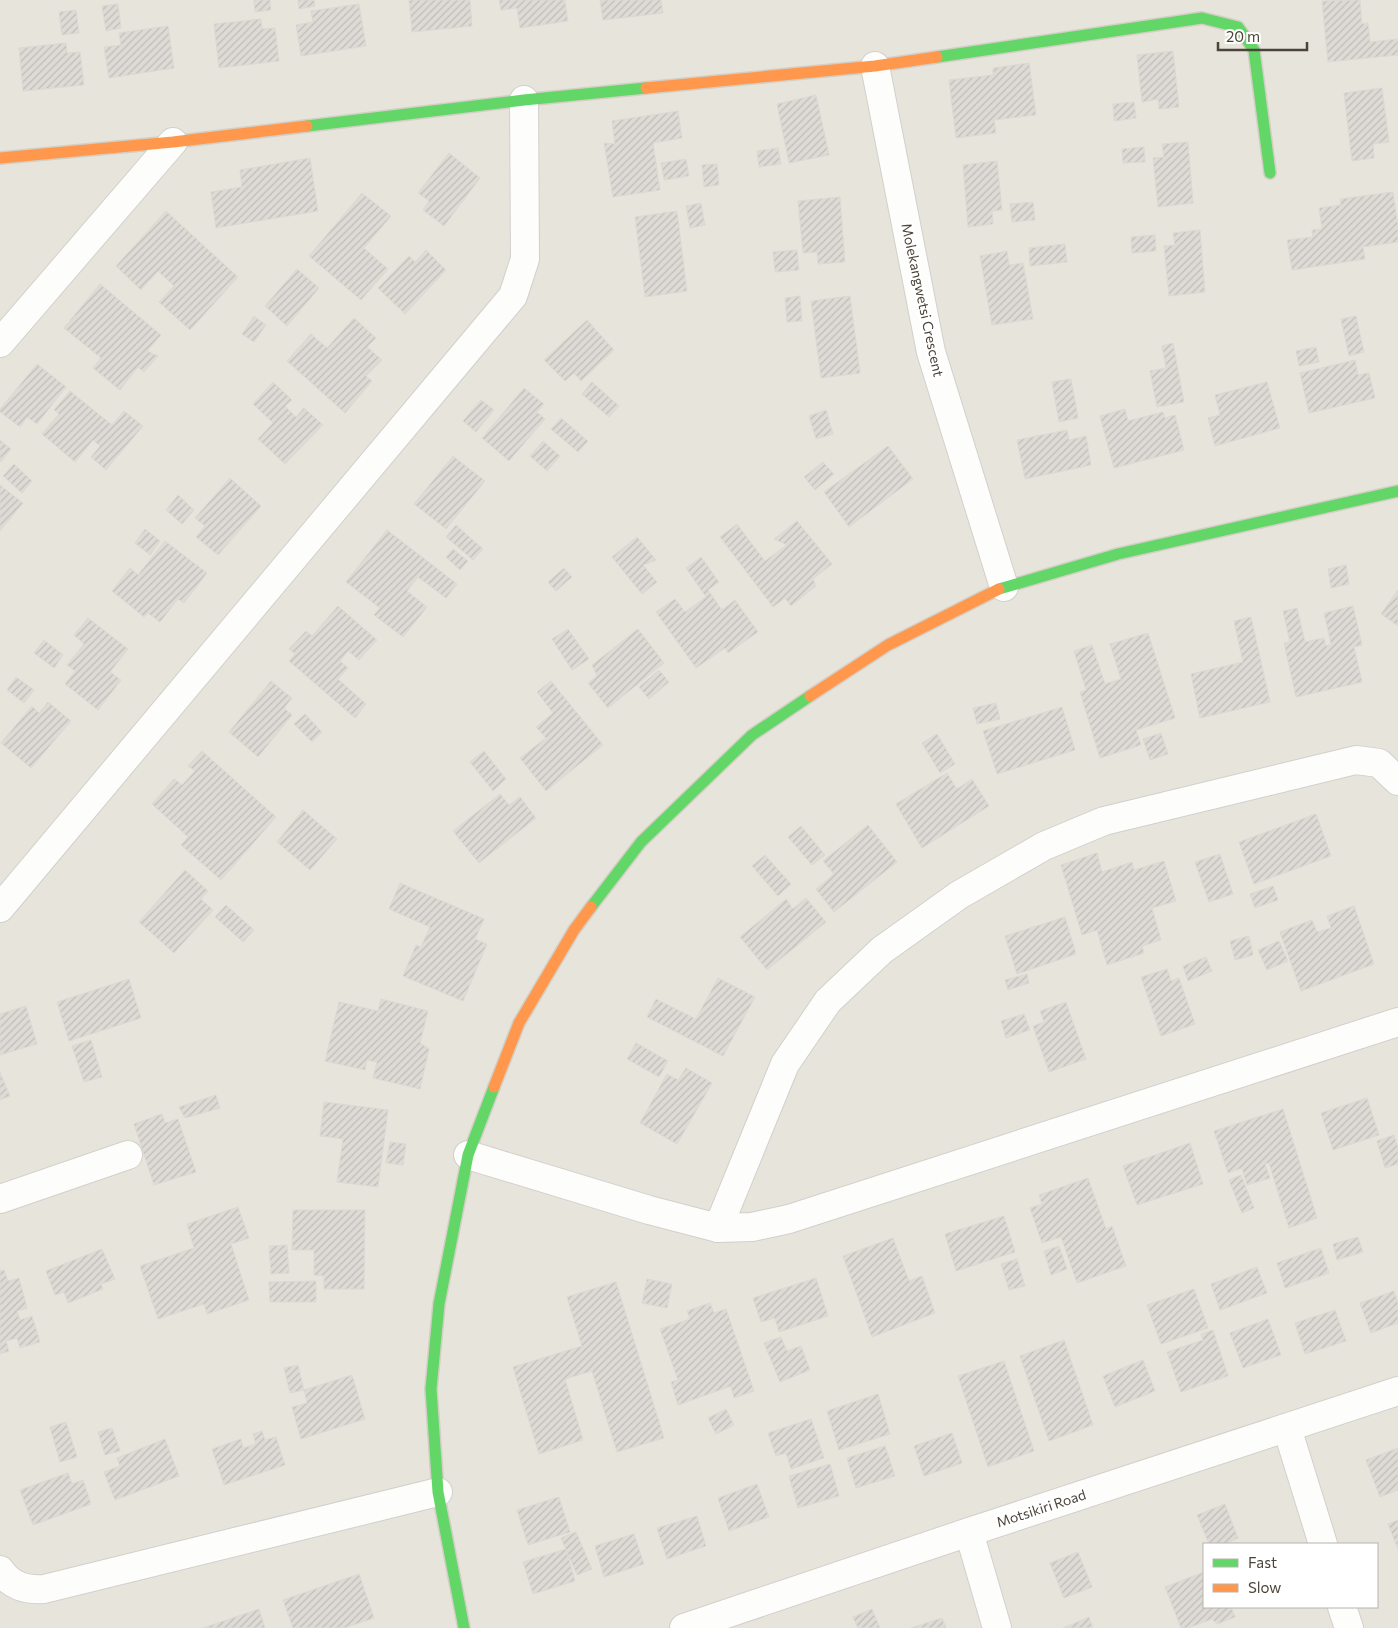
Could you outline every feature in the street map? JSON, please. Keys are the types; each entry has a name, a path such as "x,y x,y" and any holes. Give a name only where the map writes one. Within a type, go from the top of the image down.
{"street":[{"path":"0,158 173,142 524,100 874,66 1202,18 1238,27 1254,50 1270,173"},
{"name":"Molekangwetsi Crescent","path":"874,66 931,352 1004,586"},
{"path":"0,908 513,296 525,259 524,100"},
{"path":"0,343 173,142"},
{"path":"464,1628 438,1492 431,1389 440,1304 468,1155 520,1023 574,930 641,842 752,735 888,645 1004,586 1118,554 1398,491"},
{"path":"718,1228 785,1064 828,1001 882,950 959,895 1044,846 1104,821 1356,760 1379,763 1398,781"},
{"path":"468,1155 649,1210 718,1228 752,1227 789,1219 1398,1022"},
{"path":"0,1199 128,1155"},
{"name":"Motsikiri Road","path":"684,1628 968,1532 1398,1391"},
{"path":"1287,1428 1323,1543"},
{"path":"0,1570 14,1584 28,1590 44,1589 438,1492"},
{"path":"968,1532 996,1628"},
{"path":"1342,1608 1349,1628"}],"shaded area":[{"path":"0,0 1398,0 1398,1628 0,1628"}],"building":[{"path":"254,0 270,0 271,10 255,12"},
{"path":"298,0 314,0 315,6 299,9"},
{"path":"409,0 470,0 472,26 412,32"},
{"path":"499,0 565,0 568,21 520,28 517,8 501,10"},
{"path":"600,0 661,0 663,13 603,20"},
{"path":"1360,0 1362,24 1368,23 1370,42 1398,39 1398,55 1328,62 1322,1"},
{"path":"118,4 121,28 106,31 102,6"},
{"path":"359,4 366,46 301,56 296,25 313,22 311,11"},
{"path":"76,10 79,33 62,35 59,12"},
{"path":"261,19 262,29 275,28 279,61 219,68 214,24"},
{"path":"168,26 174,68 109,78 104,47 121,45 119,33"},
{"path":"66,43 67,53 80,52 84,85 23,91 19,48"},
{"path":"1173,51 1179,107 1159,109 1158,99 1142,102 1137,55"},
{"path":"1029,63 1036,115 994,120 996,133 956,138 949,80 993,75 993,68"},
{"path":"1382,88 1389,142 1373,144 1374,158 1352,161 1344,93"},
{"path":"816,95 829,155 789,163 777,104"},
{"path":"1134,102 1136,118 1114,121 1113,104"},
{"path":"678,111 682,138 653,143 660,190 613,197 604,143 615,144 612,121"},
{"path":"1188,142 1193,203 1158,207 1153,158 1164,157 1162,144"},
{"path":"1144,147 1145,162 1123,163 1122,149"},
{"path":"778,148 781,164 759,167 757,151"},
{"path":"449,153 480,178 444,226 423,210 429,201 418,193"},
{"path":"310,158 318,211 216,228 211,192 242,187 240,170"},
{"path":"686,159 689,176 664,180 661,163"},
{"path":"997,161 1002,210 992,211 993,224 968,227 963,165"},
{"path":"717,164 719,185 704,187 702,165"},
{"path":"1393,192 1398,242 1363,247 1365,259 1292,270 1287,240 1313,237 1312,230 1322,229 1319,208 1341,205 1340,199"},
{"path":"362,193 391,216 364,248 388,269 361,300 309,256"},
{"path":"840,197 845,262 818,264 817,252 803,253 798,201"},
{"path":"1033,202 1035,220 1012,222 1010,204"},
{"path":"701,203 705,225 690,228 686,206"},
{"path":"166,211 238,277 190,330 159,302 174,286 158,271 141,290 116,266"},
{"path":"677,211 687,291 645,297 635,217"},
{"path":"1200,230 1205,292 1169,296 1164,246 1175,245 1173,233"},
{"path":"1155,235 1156,251 1132,253 1131,237"},
{"path":"1065,244 1067,262 1030,266 1029,248"},
{"path":"426,250 446,270 405,314 378,288 409,256 415,262"},
{"path":"797,250 799,270 775,272 773,252"},
{"path":"1007,251 1009,265 1023,263 1033,319 992,325 980,256"},
{"path":"297,269 319,288 287,326 265,306"},
{"path":"100,284 161,335 147,351 158,356 144,372 138,367 120,390 93,368 101,358 64,328"},
{"path":"800,296 802,321 787,322 785,298"},
{"path":"850,296 860,373 821,378 811,301"},
{"path":"254,316 266,325 254,342 242,334"},
{"path":"1356,316 1364,352 1349,356 1341,319"},
{"path":"354,318 376,338 367,347 382,360 366,376 372,381 345,413 287,361 311,334 327,348"},
{"path":"587,320 614,350 581,381 574,373 565,381 544,360"},
{"path":"1173,343 1184,402 1157,407 1150,371 1166,368 1162,346"},
{"path":"1316,347 1319,362 1299,366 1296,351"},
{"path":"1355,360 1358,375 1369,373 1375,398 1309,413 1300,373"},
{"path":"37,364 66,387 37,424 27,417 20,427 0,412 0,409"},
{"path":"1071,379 1078,418 1059,422 1052,382"},
{"path":"273,382 292,400 285,406 296,417 304,408 323,425 285,464 258,439 273,423 253,404"},
{"path":"592,382 619,406 609,417 582,394"},
{"path":"1267,382 1280,428 1215,446 1208,418 1220,415 1215,395"},
{"path":"524,388 544,404 537,412 545,419 509,461 482,438"},
{"path":"70,391 112,425 124,411 143,426 106,470 91,457 100,446 93,440 75,462 42,434 59,414 54,410"},
{"path":"481,400 494,410 476,432 463,421"},
{"path":"1125,409 1128,421 1163,412 1165,418 1175,415 1184,450 1114,468 1100,416"},
{"path":"826,410 833,434 816,439 809,416"},
{"path":"561,418 588,441 578,452 551,429"},
{"path":"1067,430 1069,440 1086,436 1091,465 1025,479 1017,440"},
{"path":"0,440 11,449 1,462 0,461"},
{"path":"543,441 560,456 547,471 530,456"},
{"path":"888,446 913,479 849,527 824,492"},
{"path":"453,456 485,481 446,529 414,504"},
{"path":"823,462 834,474 815,490 804,477"},
{"path":"14,464 32,481 22,493 3,476"},
{"path":"230,478 261,506 218,555 196,537 205,526 195,518"},
{"path":"0,485 23,503 0,531"},
{"path":"178,495 194,510 182,524 166,510"},
{"path":"797,521 832,564 813,579 816,586 791,606 785,598 773,607 720,537 737,524 765,561 787,545 774,539"},
{"path":"456,525 483,549 473,560 446,537"},
{"path":"145,529 160,541 150,555 135,543"},
{"path":"387,530 457,584 446,598 418,577 407,591 427,607 403,637 374,615 380,608 346,582"},
{"path":"637,537 656,560 643,565 657,582 642,594 612,557"},
{"path":"165,541 207,573 184,603 178,599 160,622 148,613 144,617 112,591 130,568 138,575"},
{"path":"453,549 468,561 460,570 446,557"},
{"path":"701,557 719,582 708,590 722,610 735,600 758,632 728,653 725,648 696,668 656,612 675,599 685,612 706,597 686,568"},
{"path":"1346,565 1349,584 1331,588 1328,569"},
{"path":"564,568 572,577 556,591 548,582"},
{"path":"1398,590 1398,626 1381,614"},
{"path":"338,606 377,640 359,660 348,651 340,661 348,668 338,679 366,704 355,718 289,661 295,654 289,649 306,631 312,636"},
{"path":"1353,606 1362,645 1354,647 1362,682 1296,697 1284,643 1290,642 1283,611 1297,608 1305,642 1324,638 1326,646 1331,644 1324,613"},
{"path":"1251,617 1270,702 1200,718 1191,674 1243,662 1234,621"},
{"path":"88,618 128,649 110,672 121,680 98,710 65,684 75,671 67,665 84,644 74,635"},
{"path":"568,629 589,659 572,670 552,639"},
{"path":"638,629 664,663 608,708 588,683 597,676 592,665"},
{"path":"1148,633 1175,718 1136,730 1141,745 1100,758 1080,692 1086,690 1074,651 1092,645 1105,684 1121,679 1110,644"},
{"path":"44,640 63,655 54,668 34,653"},
{"path":"659,670 669,682 649,699 639,687"},
{"path":"16,677 34,690 24,703 7,690"},
{"path":"271,681 292,698 284,708 292,715 258,757 229,732"},
{"path":"551,681 603,745 546,791 520,758 546,738 536,727 553,713 537,692"},
{"path":"48,702 71,721 31,768 1,743 32,706 39,713"},
{"path":"996,703 1000,719 977,724 973,708"},
{"path":"1062,707 1075,750 997,774 983,731"},
{"path":"305,714 322,732 312,742 294,724"},
{"path":"1161,733 1168,754 1150,760 1143,739"},
{"path":"937,734 955,764 940,773 922,743"},
{"path":"202,751 276,817 221,880 181,845 188,837 152,804 174,779 182,785 195,771 188,766"},
{"path":"484,751 506,779 493,791 470,762"},
{"path":"947,773 957,789 972,779 989,806 922,848 896,804"},
{"path":"500,794 509,805 520,797 536,818 479,863 453,831"},
{"path":"303,810 337,839 310,870 277,842"},
{"path":"1316,814 1331,856 1254,884 1239,842"},
{"path":"868,825 897,862 834,912 816,889 834,874 823,861"},
{"path":"801,826 825,855 812,865 788,837"},
{"path":"1097,853 1102,872 1132,862 1134,870 1164,861 1176,901 1152,908 1161,940 1142,946 1144,953 1107,965 1097,930 1082,935 1061,865"},
{"path":"1220,854 1233,894 1209,902 1195,862"},
{"path":"765,855 791,884 778,896 752,866"},
{"path":"185,870 208,891 201,899 213,910 174,953 139,922"},
{"path":"400,883 484,919 475,939 487,944 463,1001 403,976 416,945 421,947 430,927 389,909"},
{"path":"1273,886 1278,900 1255,908 1250,894"},
{"path":"806,898 826,922 767,970 740,937 786,899 793,909"},
{"path":"226,905 254,930 243,942 215,917"},
{"path":"1354,906 1374,964 1301,991 1280,932 1312,920 1317,932 1331,928 1327,916"},
{"path":"1065,917 1076,954 1017,974 1005,936"},
{"path":"1249,936 1253,955 1235,960 1230,941"},
{"path":"1279,941 1288,961 1267,970 1258,950"},
{"path":"1206,957 1212,971 1188,981 1183,966"},
{"path":"1167,969 1171,981 1179,978 1195,1024 1161,1036 1141,977"},
{"path":"1027,974 1029,983 1008,990 1005,980"},
{"path":"718,978 755,997 723,1056 647,1017 656,999 696,1019"},
{"path":"129,979 141,1018 69,1041 57,1002"},
{"path":"381,999 428,1011 420,1043 429,1049 420,1089 373,1078 377,1062 367,1060 365,1070 325,1061 339,1002 378,1011"},
{"path":"1066,1002 1086,1059 1049,1072 1033,1026 1044,1022 1040,1011"},
{"path":"26,1006 37,1044 0,1055 0,1014"},
{"path":"1024,1014 1030,1030 1006,1038 1001,1021"},
{"path":"91,1040 102,1077 84,1082 72,1046"},
{"path":"636,1043 668,1061 659,1077 627,1059"},
{"path":"686,1068 712,1083 677,1144 640,1123 667,1074 678,1080"},
{"path":"0,1072 10,1096 0,1100"},
{"path":"216,1095 220,1108 185,1118 179,1107"},
{"path":"1367,1098 1379,1135 1333,1150 1321,1113"},
{"path":"324,1102 388,1110 378,1187 337,1182 343,1139 320,1136"},
{"path":"1283,1109 1317,1218 1289,1228 1269,1163 1265,1164 1270,1178 1247,1185 1242,1168 1228,1173 1214,1131"},
{"path":"162,1114 165,1123 178,1119 196,1172 154,1185 134,1124"},
{"path":"1394,1135 1398,1148 1398,1164 1385,1168 1377,1141"},
{"path":"390,1142 406,1144 403,1165 386,1163"},
{"path":"1190,1143 1203,1184 1137,1205 1123,1166"},
{"path":"1241,1175 1254,1208 1242,1213 1229,1180"},
{"path":"1088,1178 1106,1229 1112,1226 1126,1266 1077,1283 1061,1237 1042,1243 1030,1208 1042,1204 1039,1195"},
{"path":"238,1207 249,1238 231,1244 249,1300 207,1314 204,1304 158,1319 140,1266 194,1248 187,1224"},
{"path":"293,1210 365,1210 364,1289 324,1289 324,1276 314,1275 314,1250 292,1250"},
{"path":"1004,1216 1015,1252 956,1271 945,1234"},
{"path":"1358,1237 1363,1252 1337,1260 1333,1244"},
{"path":"893,1238 909,1281 922,1276 935,1313 872,1337 843,1256"},
{"path":"287,1245 289,1273 271,1274 269,1246"},
{"path":"1059,1246 1067,1269 1051,1275 1044,1251"},
{"path":"1321,1248 1329,1273 1285,1288 1277,1263"},
{"path":"102,1249 115,1279 101,1284 103,1289 68,1303 64,1292 55,1295 46,1271"},
{"path":"1017,1259 1025,1286 1009,1290 1001,1264"},
{"path":"1257,1267 1267,1293 1220,1310 1211,1284"},
{"path":"4,1270 8,1281 19,1278 27,1308 17,1311 20,1320 32,1316 40,1342 20,1348 17,1338 6,1341 9,1351 0,1354 0,1271"},
{"path":"816,1278 828,1316 779,1332 775,1318 761,1322 753,1298"},
{"path":"647,1279 672,1284 667,1308 642,1303"},
{"path":"316,1281 316,1302 270,1302 269,1282"},
{"path":"616,1282 664,1438 617,1452 592,1371 565,1379 583,1440 539,1454 513,1367 582,1346 567,1297"},
{"path":"1194,1289 1208,1328 1161,1344 1147,1305"},
{"path":"1394,1291 1398,1303 1398,1323 1371,1333 1360,1303"},
{"path":"710,1303 714,1313 726,1309 754,1391 734,1398 731,1386 678,1405 671,1382 678,1380 660,1329 690,1319 687,1311"},
{"path":"1335,1310 1346,1341 1305,1354 1295,1323"},
{"path":"1268,1319 1281,1355 1243,1368 1230,1333"},
{"path":"1213,1330 1228,1376 1181,1392 1167,1352 1203,1340 1201,1334"},
{"path":"781,1337 787,1351 801,1346 810,1370 780,1382 764,1343"},
{"path":"1064,1340 1093,1425 1049,1441 1020,1356"},
{"path":"1143,1360 1155,1391 1115,1407 1103,1376"},
{"path":"1004,1361 1034,1451 988,1467 958,1376"},
{"path":"298,1365 304,1390 290,1393 284,1368"},
{"path":"352,1375 365,1419 301,1439 292,1407 307,1403 304,1390"},
{"path":"878,1394 890,1434 839,1450 827,1411"},
{"path":"726,1409 734,1425 716,1434 708,1418"},
{"path":"811,1419 824,1458 791,1469 786,1453 776,1456 768,1433"},
{"path":"66,1422 77,1457 60,1462 50,1427"},
{"path":"112,1428 120,1451 105,1455 98,1432"},
{"path":"262,1431 265,1440 276,1437 285,1465 224,1485 212,1449 241,1439 243,1448 256,1444 253,1434"},
{"path":"952,1433 962,1463 924,1476 914,1446"},
{"path":"165,1439 179,1476 115,1500 104,1472 120,1466 117,1458"},
{"path":"885,1446 895,1476 856,1488 847,1458"},
{"path":"1398,1448 1398,1490 1380,1497 1366,1460"},
{"path":"830,1464 839,1496 798,1508 789,1476"},
{"path":"68,1473 72,1484 83,1480 91,1504 33,1525 20,1490"},
{"path":"757,1484 769,1517 729,1531 718,1498"},
{"path":"559,1497 570,1532 528,1545 517,1510"},
{"path":"1225,1504 1238,1538 1227,1543 1209,1543 1197,1515"},
{"path":"697,1516 706,1546 667,1559 657,1528"},
{"path":"1398,1520 1398,1549 1388,1524"},
{"path":"576,1532 592,1569 577,1575 561,1538"},
{"path":"634,1534 644,1564 604,1577 595,1546"},
{"path":"566,1549 575,1581 533,1594 523,1562"},
{"path":"1078,1552 1092,1587 1064,1598 1050,1563"},
{"path":"1203,1572 1203,1608 1231,1608 1235,1617 1217,1624 1212,1619 1188,1628 1181,1628 1165,1587"},
{"path":"359,1574 374,1618 344,1628 293,1628 283,1600"},
{"path":"259,1609 265,1628 203,1628"},
{"path":"872,1609 880,1628 858,1628 853,1617"},
{"path":"1089,1617 1093,1628 1063,1628"},
{"path":"942,1618 946,1628 911,1628"}],"traffic: fast":[{"path":"937,57 1202,18 1238,27 1254,50 1270,173"},
{"path":"307,126 524,100 646,88"},
{"path":"999,589 1118,554 1398,491"},
{"path":"591,907 641,842 752,735 810,696"},
{"path":"464,1628 438,1492 431,1389 439,1304 468,1155 494,1087"}],"traffic: slow":[{"path":"646,88 875,66 937,57"},
{"path":"0,158 173,142 307,126"},
{"path":"810,696 888,645 999,589"},
{"path":"494,1087 519,1023 574,930 591,907"}]}
